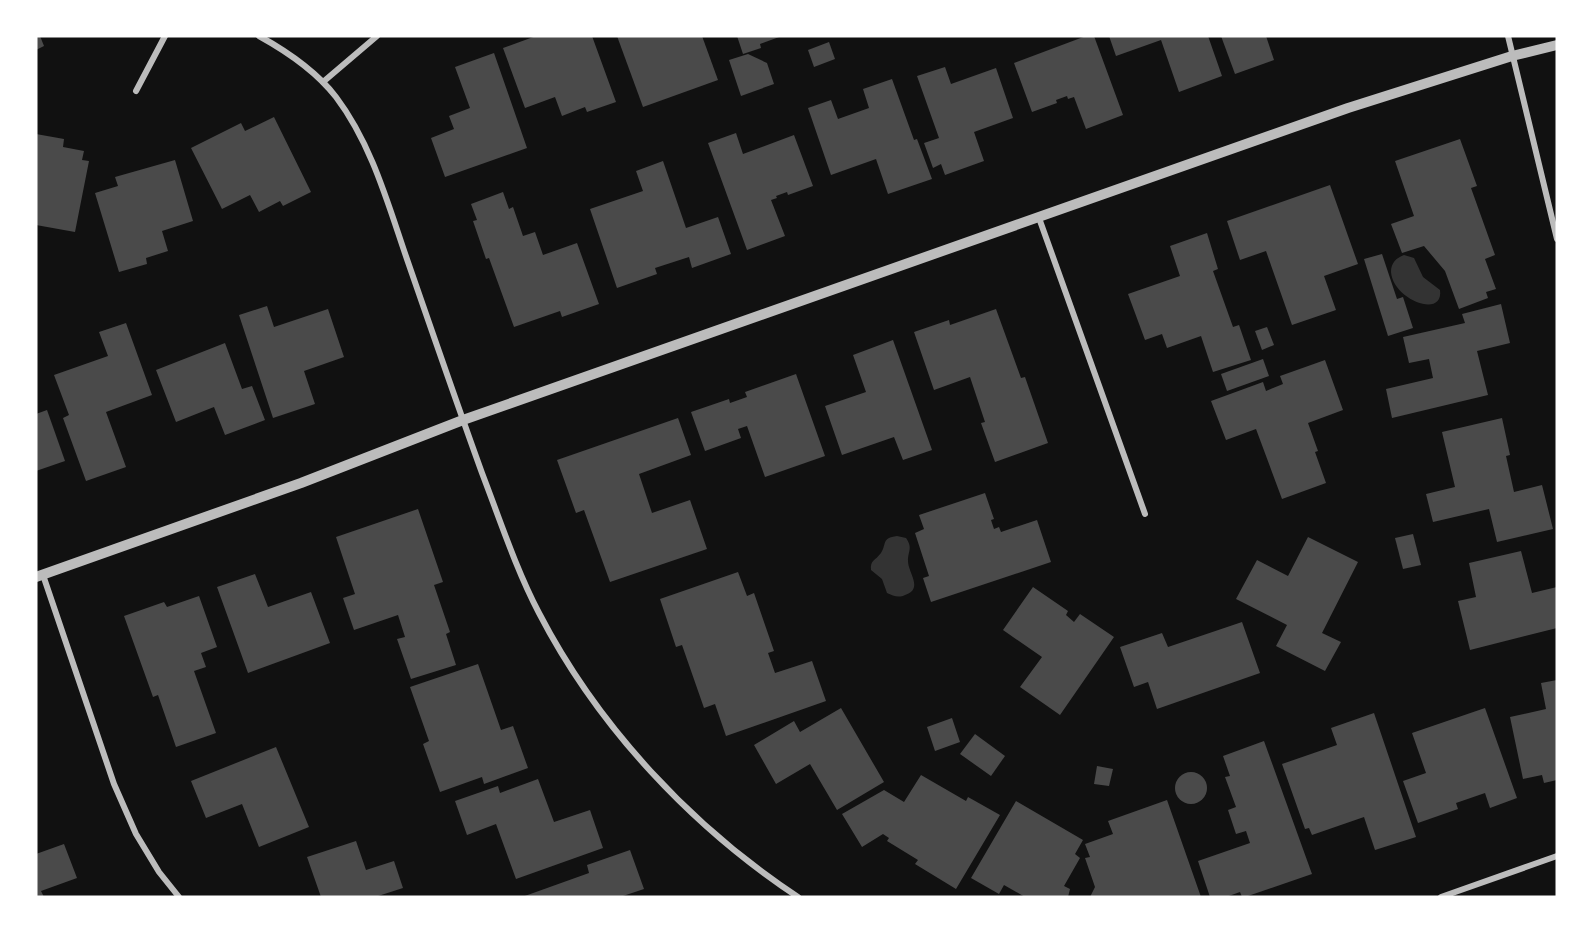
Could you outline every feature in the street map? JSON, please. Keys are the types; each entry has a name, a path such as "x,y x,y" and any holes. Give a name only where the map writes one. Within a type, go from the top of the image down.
{"street":[{"path":"136,91 165,36"},
{"path":"259,36 301,63 323,82 346,111 361,138 375,169 463,420 514,557 540,614 565,658 626,743 698,819 763,873 798,897"},
{"path":"323,82 377,36"},
{"path":"1508,36 1557,239"},
{"path":"179,897 159,872 136,834 114,784 40,576 301,483 463,420 1348,108 1512,56 1557,45"},
{"path":"1039,218 1144,514"},
{"path":"1441,897 1557,856"}],"shaded area":[{"path":"1404,255 1414,258 1423,277 1440,290 1439,299 1434,303 1427,304 1408,298 1394,282 1391,272 1393,263"},
{"path":"897,536 906,538 909,544 908,561 914,580 911,592 903,596 887,593 882,579 871,570 872,562 881,553 886,540"}],"building":[{"path":"36,36 40,36 44,46 36,50"},
{"path":"536,36 592,36 616,102 587,112 585,107 562,116 555,97 525,108 503,48"},
{"path":"617,36 702,36 718,80 643,107"},
{"path":"737,36 782,36 760,44 761,48 743,54"},
{"path":"1086,36 1094,36 1123,115 1086,129 1074,97 1068,99 1067,96 1056,100 1057,103 1032,112 1014,63"},
{"path":"1109,36 1208,36 1222,76 1179,92 1161,40 1116,56"},
{"path":"1221,36 1266,36 1274,60 1235,74"},
{"path":"829,42 835,59 814,67 808,50"},
{"path":"494,53 527,148 445,177 431,138 454,129 449,116 470,108 455,67"},
{"path":"748,54 767,63 774,84 741,96 729,60"},
{"path":"945,67 951,84 996,68 1013,118 974,132 984,161 945,175 941,164 933,168 924,143 939,138 917,76"},
{"path":"892,79 914,140 917,139 932,179 888,194 876,159 831,175 808,108 831,100 838,119 869,108 863,89"},
{"path":"274,117 311,192 283,206 280,201 259,212 250,195 222,209 191,148 241,123 245,131"},
{"path":"736,133 743,154 794,135 813,186 788,195 787,192 771,200 785,236 747,250 708,143"},
{"path":"36,134 64,139 63,147 84,151 82,160 89,161 75,232 36,225"},
{"path":"1460,139 1477,186 1471,188 1495,255 1485,259 1496,289 1486,292 1488,298 1459,309 1445,271 1424,246 1402,253 1391,224 1414,216 1395,161"},
{"path":"175,160 193,221 162,231 168,251 146,258 147,264 119,272 95,193 118,186 115,177"},
{"path":"663,161 686,228 718,217 731,254 692,268 689,257 655,268 657,274 617,288 590,209 643,191 636,171"},
{"path":"1330,185 1358,264 1324,276 1336,310 1292,325 1266,251 1240,260 1227,221"},
{"path":"503,192 509,209 513,207 523,236 535,232 543,255 577,243 599,304 562,317 560,311 514,327 489,258 486,259 473,221 477,220 471,204"},
{"path":"1207,233 1218,269 1213,271 1233,327 1239,325 1251,360 1213,372 1201,336 1167,348 1162,334 1145,340 1128,294 1180,276 1170,246"},
{"path":"1382,254 1397,299 1403,297 1413,328 1388,336 1364,259"},
{"path":"1501,304 1510,343 1477,351 1488,395 1392,418 1386,389 1433,378 1429,359 1409,363 1403,337 1465,323 1462,314"},
{"path":"267,306 274,327 328,309 344,357 304,371 315,404 273,418 239,315"},
{"path":"996,309 1021,378 1025,377 1048,443 995,462 981,423 985,422 970,377 934,390 914,332 949,320 950,325"},
{"path":"126,323 152,395 106,412 126,467 86,481 63,418 69,415 54,375 108,356 99,332"},
{"path":"1267,327 1274,345 1262,350 1255,331"},
{"path":"893,340 932,450 903,460 894,437 842,455 825,406 866,392 853,355"},
{"path":"225,343 242,389 252,386 265,420 225,435 214,407 176,422 156,370"},
{"path":"1263,359 1269,376 1227,391 1221,374"},
{"path":"1325,360 1343,410 1308,423 1326,483 1282,499 1256,429 1226,440 1211,401 1263,382 1266,391 1283,384 1280,376"},
{"path":"796,374 825,456 765,477 747,426 738,429 741,438 705,451 691,412 729,399 730,403 747,397 745,392"},
{"path":"47,410 65,461 36,471 36,414"},
{"path":"678,418 691,455 639,474 652,513 690,500 707,549 610,582 584,510 576,513 557,460"},
{"path":"1502,418 1510,455 1506,456 1514,492 1542,485 1553,529 1497,542 1489,509 1433,522 1426,494 1455,487 1442,432"},
{"path":"985,493 994,519 991,520 994,529 999,527 1001,532 1037,520 1051,562 931,602 923,578 929,576 915,533 924,529 919,515"},
{"path":"418,509 443,582 434,585 450,632 446,634 456,665 411,679 397,639 405,637 398,615 354,630 343,598 355,594 336,537"},
{"path":"1413,534 1421,565 1403,569 1395,538"},
{"path":"1308,537 1358,562 1322,633 1341,642 1325,671 1276,646 1287,625 1236,599 1257,560 1288,576"},
{"path":"1521,551 1532,593 1557,587 1557,628 1470,650 1458,601 1476,597 1469,563"},
{"path":"738,572 747,596 754,593 774,651 768,653 775,673 812,661 826,701 726,736 715,704 704,708 682,645 676,647 660,599"},
{"path":"255,574 268,607 311,592 330,643 248,673 217,587"},
{"path":"1033,587 1068,611 1066,615 1074,622 1080,614 1114,637 1060,715 1020,687 1042,657 1003,630"},
{"path":"199,596 217,647 201,653 206,667 194,671 216,733 176,747 158,695 153,697 124,616 164,602 167,607"},
{"path":"1242,622 1260,673 1157,709 1148,682 1134,687 1120,647 1162,633 1168,647"},
{"path":"478,664 501,730 513,726 528,768 484,784 482,777 440,792 423,744 429,741 410,687"},
{"path":"1557,680 1557,780 1544,783 1542,775 1523,779 1510,717 1546,709 1541,683"},
{"path":"841,708 884,782 837,810 810,764 776,784 754,745 794,721 800,732"},
{"path":"1485,708 1517,798 1490,808 1485,793 1456,803 1458,809 1418,823 1403,781 1426,773 1412,733"},
{"path":"1374,713 1416,837 1375,850 1364,817 1312,835 1309,828 1305,829 1282,764 1337,745 1331,728"},
{"path":"952,718 960,742 935,751 927,727"},
{"path":"975,734 1005,756 991,776 960,754"},
{"path":"1264,741 1312,874 1245,897 1242,897 1240,892 1226,897 1210,897 1198,861 1250,843 1246,831 1236,834 1228,810 1236,807 1225,777 1230,776 1223,756"},
{"path":"276,747 309,827 259,847 242,804 206,818 191,781"},
{"path":"1097,766 1113,769 1109,786 1094,784"},
{"path":"1191,772 1203,776 1207,788 1203,800 1191,804 1179,800 1175,788 1179,776"},
{"path":"921,775 966,801 968,797 1000,815 956,889 915,864 918,860 887,841 889,838 883,834 862,847 842,814 884,790 904,802"},
{"path":"538,779 554,822 590,810 603,848 516,879 496,824 467,835 455,801 498,786 500,793"},
{"path":"1167,800 1201,897 1090,897 1095,887 1085,858 1090,857 1085,844 1113,834 1108,821"},
{"path":"1016,801 1083,840 1075,854 1080,858 1064,886 1070,889 1068,897 1025,897 1004,885 999,894 971,878"},
{"path":"356,841 366,870 394,861 403,888 375,897 321,897 307,857"},
{"path":"64,844 77,878 41,891 44,897 36,897 36,854"},
{"path":"630,850 644,889 620,897 522,897 589,873 587,865"}]}
